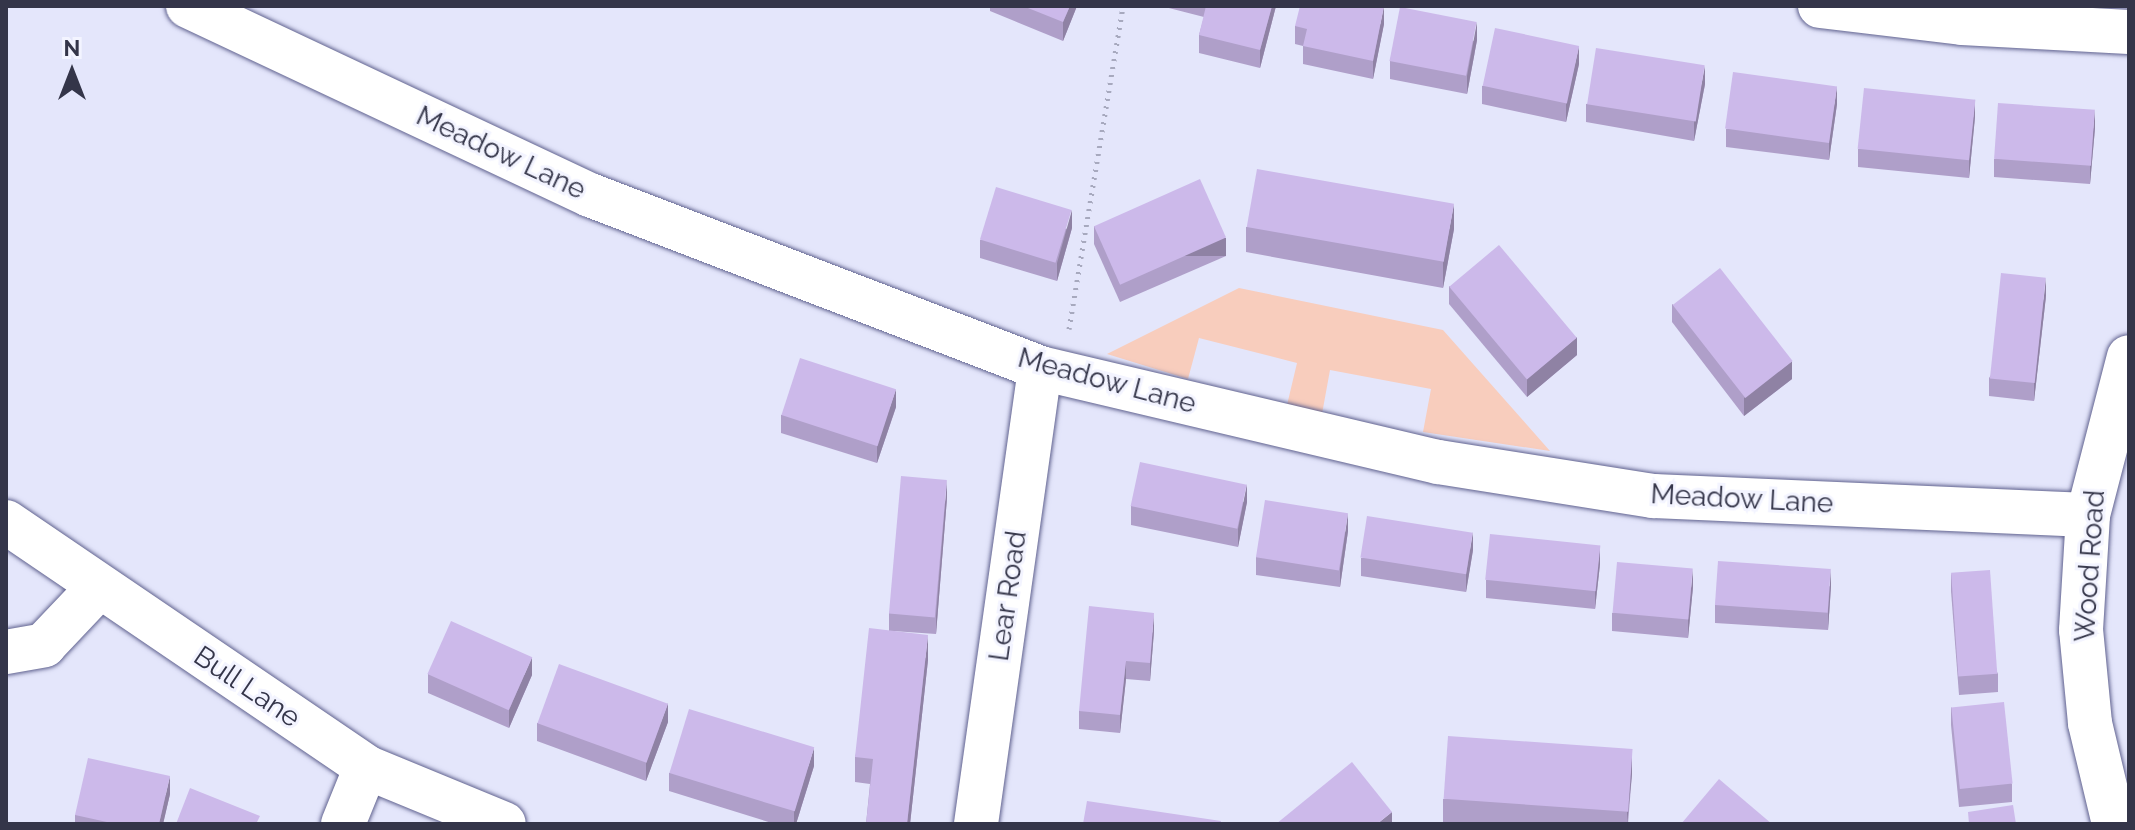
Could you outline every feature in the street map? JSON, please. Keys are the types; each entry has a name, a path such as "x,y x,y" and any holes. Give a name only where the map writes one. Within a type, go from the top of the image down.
{"street":[{"name":"Meadow Lane","path":"188,6 590,195 1051,371 1438,462 1653,496 2088,515"},
{"path":"1820,6 1962,23 2129,32"},
{"name":"Wood Road","path":"2114,824 2090,723 2081,630 2088,515 2129,357"},
{"name":"Lear Road","path":"976,824 1051,371"},
{"name":"Bull Lane","path":"6,522 98,588 366,767 504,824"},
{"path":"6,652 44,645 98,588"},
{"path":"343,824 366,767"}],"path":[{"path":"1051,371 1123,6"}],"shaded area":[{"path":"1239,288 1443,330 1550,451 1423,432 1431,389 1330,370 1322,414 1287,405 1297,363 1199,338 1188,379 1107,354"}],"building":[{"path":"1023,6 1070,6 1063,22"},
{"path":"1206,6 1272,6 1260,50 1199,35"},
{"path":"1300,6 1384,6 1373,61 1303,46 1307,29 1295,26"},
{"path":"1400,7 1477,22 1466,76 1390,61"},
{"path":"1495,28 1579,46 1567,104 1483,86"},
{"path":"1596,48 1705,65 1696,122 1587,104"},
{"path":"1733,72 1837,87 1829,143 1725,128"},
{"path":"1864,88 1975,100 1969,160 1858,149"},
{"path":"1998,103 2095,110 2091,166 1994,159"},
{"path":"1257,169 1454,204 1444,262 1247,227"},
{"path":"1200,179 1226,237 1120,285 1094,226"},
{"path":"996,187 1072,210 1055,263 980,240"},
{"path":"1499,245 1577,338 1527,379 1449,287"},
{"path":"1720,268 1793,361 1745,398 1673,305"},
{"path":"2001,273 2046,278 2035,383 1990,378"},
{"path":"800,358 896,389 878,446 781,415"},
{"path":"1140,462 1247,485 1237,529 1131,506"},
{"path":"901,476 947,480 935,617 889,613"},
{"path":"1265,500 1348,513 1339,570 1256,557"},
{"path":"1367,516 1473,533 1466,574 1360,557"},
{"path":"1490,534 1600,546 1596,591 1485,580"},
{"path":"1718,561 1831,569 1828,613 1715,605"},
{"path":"1617,562 1693,569 1688,619 1613,613"},
{"path":"1990,570 1997,674 1958,676 1951,573"},
{"path":"1089,606 1154,613 1150,663 1126,661 1120,715 1079,711"},
{"path":"451,621 532,657 509,710 427,674"},
{"path":"869,628 928,635 907,824 866,824 873,759 855,757"},
{"path":"559,664 668,704 646,763 537,723"},
{"path":"2004,702 2013,784 1960,789 1951,708"},
{"path":"689,709 814,747 795,811 669,773"},
{"path":"1448,736 1633,749 1628,812 1444,799"},
{"path":"88,758 170,776 159,824 116,824 75,815"},
{"path":"1352,762 1392,812 1377,824 1276,824"},
{"path":"1719,779 1772,824 1681,824"},
{"path":"190,788 260,816 256,824 176,824"},
{"path":"1087,801 1221,821 1220,824 1083,824"},
{"path":"2013,805 2016,824 1969,824 1968,812"}]}
